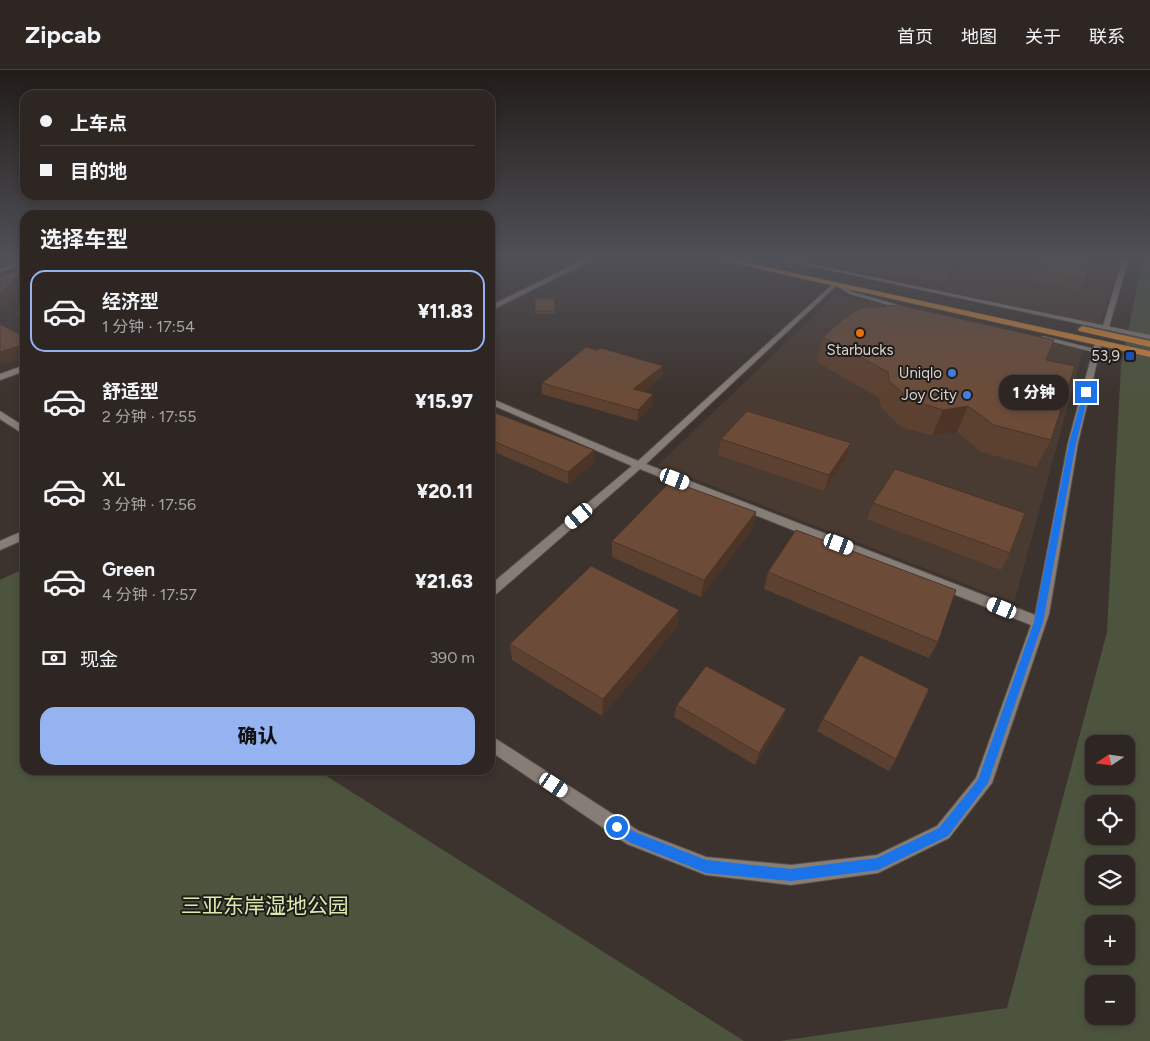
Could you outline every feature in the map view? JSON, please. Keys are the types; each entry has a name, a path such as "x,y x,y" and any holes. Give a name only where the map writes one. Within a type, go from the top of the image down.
{"highway":[{"path":"914,303 1098,347 1150,354"},
{"path":"961,303 1150,344"}],"street":[{"path":"495,588 639,465 817,303"},
{"path":"1105,328 1112,303"},
{"path":"495,745 633,838 706,866 791,875 878,864 943,832 983,783 1039,622 1073,443 1098,347"},
{"path":"0,377 20,370"},
{"path":"495,403 639,465 1039,622"},
{"path":"0,414 20,428"},
{"path":"0,546 20,536"}],"lane":[{"path":"889,303 914,310"},
{"path":"988,303 1150,337"},
{"path":"1035,337 1098,347"}],"shaded area":[{"path":"827,303 878,303 1083,350 1014,603 658,465"},
{"path":"1001,303 1107,303 1100,325"}],"green space":[{"path":"1134,303 1150,303 1150,1041 780,1041 1007,1008 1107,632 1121,365"},
{"name":"三亚东岸湿地公园","path":"20,570 20,775 325,775 744,1041 0,1041 0,580"}],"building":[{"path":"535,303 554,303 555,311 535,311"},
{"name":"Joy City","path":"899,305 1054,340 1046,360 1075,366 1051,440 994,425 968,406 943,410 911,400 889,381 888,372 823,337 843,319 860,308"},
{"path":"0,324 20,334 20,346 0,352"},
{"path":"586,347 597,350 601,348 663,366 633,389 653,394 638,410 542,383"},
{"path":"747,411 851,443 829,475 721,439"},
{"path":"495,413 594,450 568,472 495,442"},
{"path":"895,469 1025,513 1010,553 873,503"},
{"path":"671,481 756,512 704,580 612,541"},
{"path":"796,530 956,590 938,642 768,572"},
{"path":"591,566 679,610 603,699 510,644"},
{"path":"860,655 929,689 896,759 823,719"},
{"path":"706,666 786,709 759,753 677,705"}],"place":[{"name":"Starbucks","path":"860,333"},
{"name":"53,9","path":"1130,356"},
{"name":"Uniqlo","path":"952,373"},
{"name":"Joy City","path":"967,395"}],"route":[{"path":"617,827 633,838 706,866 791,875 878,864 943,832 983,783 1042,614 1073,443 1086,392"}]}
